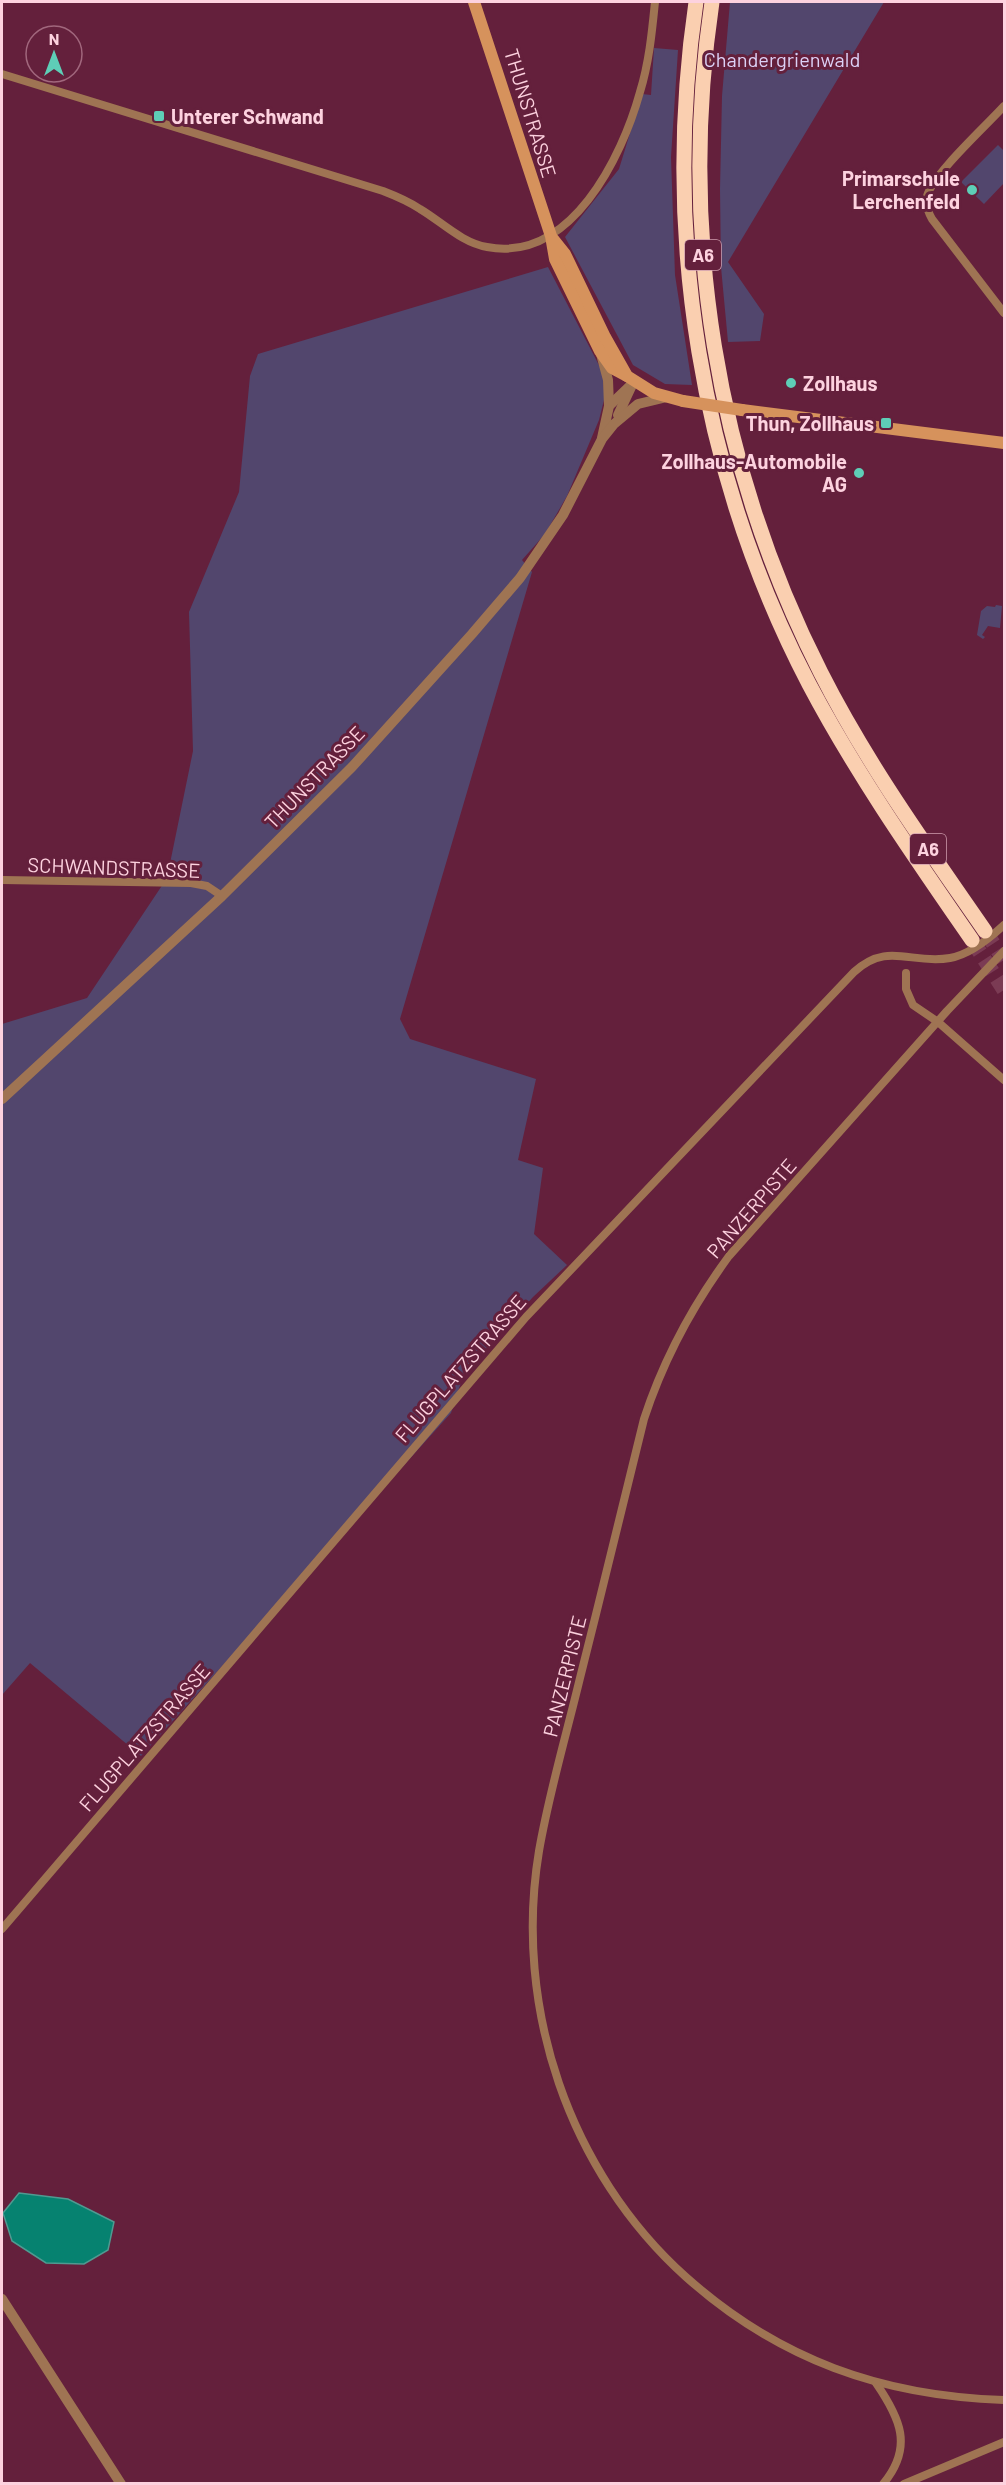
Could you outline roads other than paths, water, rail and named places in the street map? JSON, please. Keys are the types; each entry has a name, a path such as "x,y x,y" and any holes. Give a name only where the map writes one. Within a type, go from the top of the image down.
{"highway":[{"name":"A6","path":"696,2 685,118 686,248 702,371 726,475 763,582 812,690 874,795 972,940"},
{"name":"A6","path":"712,2 701,110 701,229 712,340 722,394 743,479 777,577 822,675 878,772 985,931"}],"main road":[{"name":"THUNSTRASSE","path":"474,2 551,236"},
{"path":"551,236 555,259 600,351 612,368 667,398 742,410 1005,442"},
{"path":"551,236 565,254 605,337 630,379"}],"street":[{"path":"2,74 383,191 411,203 459,236 486,247 514,248 551,236 569,222 587,201 621,146 633,117 644,79 655,2"},
{"path":"1005,106 946,168 932,187 926,204 932,219 1005,313"},
{"name":"THUNSTRASSE","path":"600,351 608,380 609,406 602,439"},
{"path":"609,406 630,379"},
{"name":"THUNSTRASSE","path":"614,424 630,379"},
{"name":"THUNSTRASSE","path":"2,1099 222,896 352,767 497,606 563,515 602,439 614,424 638,404 667,398"},
{"name":"SCHWANDSTRASSE","path":"2,880 191,883 207,886 222,896"},
{"name":"FLUGPLATZSTRASSE","path":"2,1929 526,1317 854,972 869,960 885,955 932,959 957,957 1005,925"},
{"name":"PANZERPISTE","path":"1005,951 938,1022 729,1256 702,1296 656,1384 635,1455 553,1789 539,1852 534,1904 535,1975 539,2011 551,2061 573,2121 590,2156 617,2201 673,2265 710,2299 755,2330 789,2349 839,2371 876,2383 928,2394 1005,2400"},
{"path":"906,973 909,998 913,1005 938,1022 1005,1080"},
{"path":"2,2300 121,2484"},
{"path":"876,2383 897,2417 901,2434 900,2451 895,2468 883,2484"},
{"path":"904,2484 1005,2442"}],"tunnel":[{"path":"985,931 1004,960"},
{"path":"972,940 1004,990"}],"place":[{"name":"Unterer Schwand","path":"159,116"},
{"name":"Primarschule Lerchenfeld","path":"972,190"},
{"name":"Zollhaus","path":"791,383"},
{"name":"Thun, Zollhaus","path":"886,423"},
{"name":"Zollhaus-Automobile AG","path":"859,473"}],"park label":[{"name":"Chandergrienwald","path":"782,59"}]}
